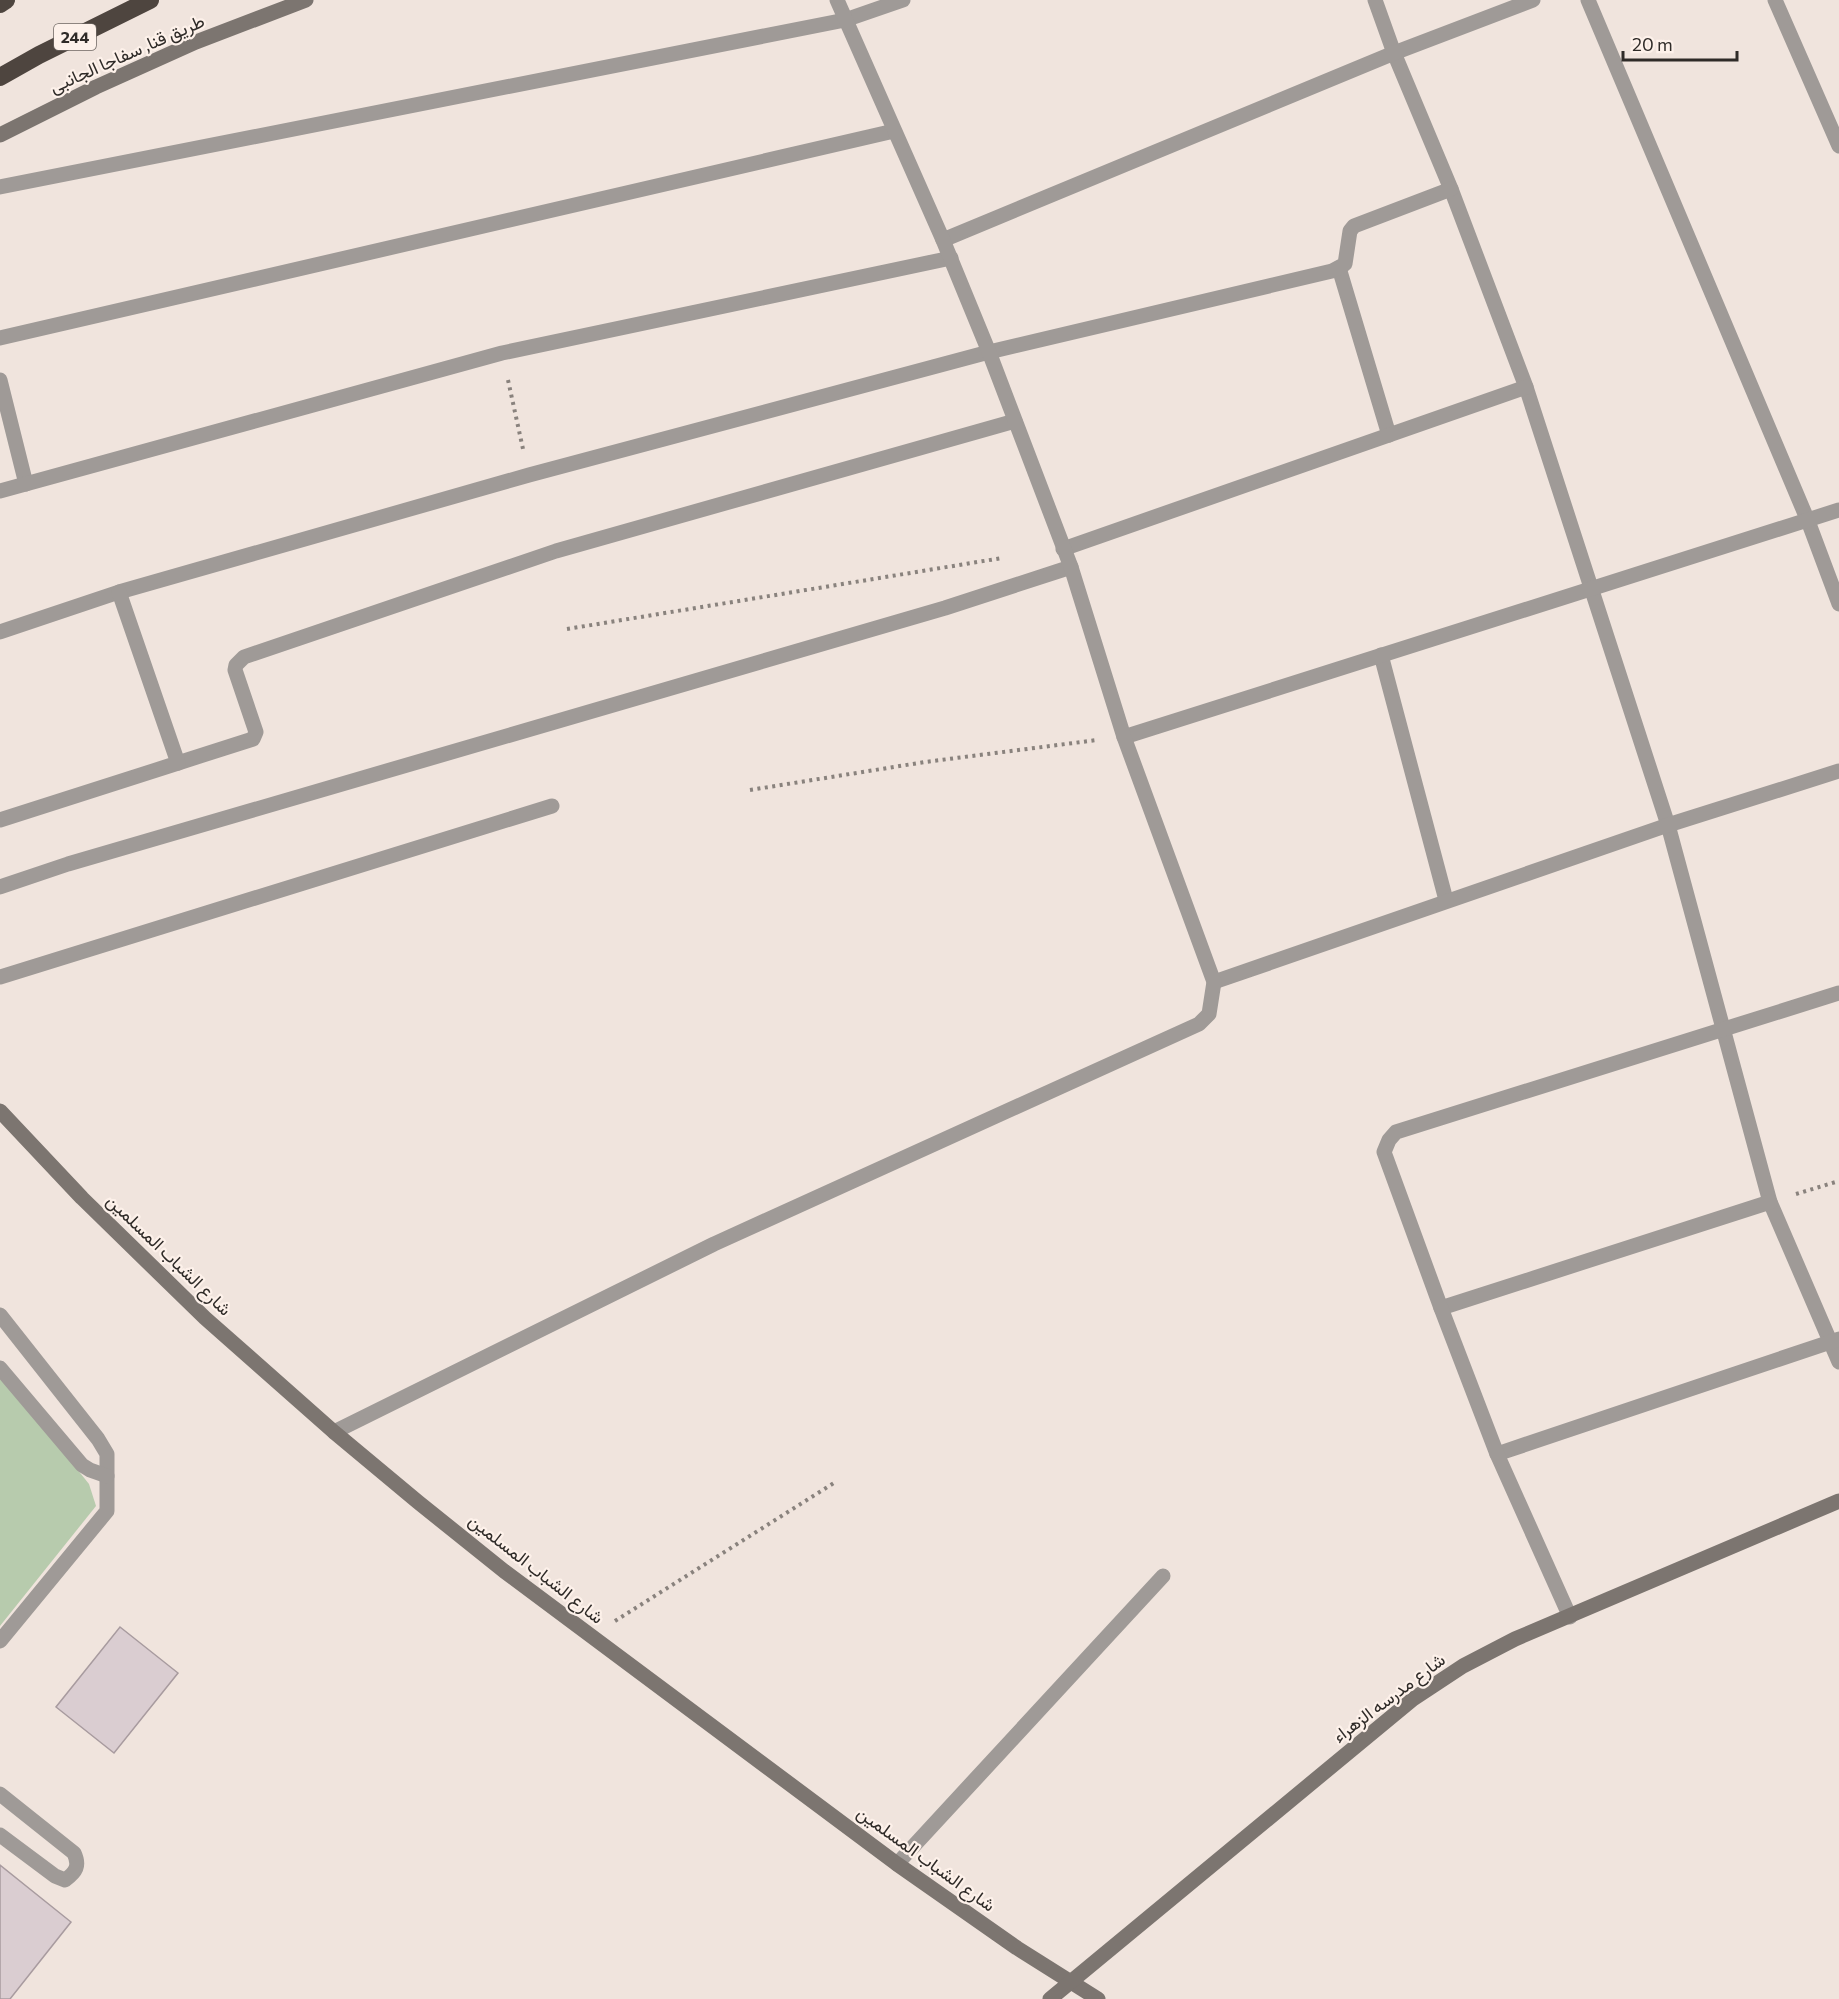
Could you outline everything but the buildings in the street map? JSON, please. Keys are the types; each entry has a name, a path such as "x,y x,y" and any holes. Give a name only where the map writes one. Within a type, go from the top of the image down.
{"highway":[{"path":"0,4 6,0"},
{"name":"244","path":"0,77 150,0"}],"street":[{"name":"طريق قنا, سفاجا الجانبى","path":"0,135 96,87 176,51 306,0"},
{"path":"334,1432 714,1244 1199,1024 1209,1014 1214,982 1124,736 1071,567 951,258 837,0"},
{"path":"0,187 845,20 903,0"},
{"path":"1375,0 1451,189 1526,387 1668,825 1770,1202 1835,1340 1839,1362"},
{"path":"943,240 1395,53 1533,0"},
{"path":"1588,0 1808,521 1839,604"},
{"path":"1775,0 1839,146"},
{"path":"0,338 894,131"},
{"path":"0,632 119,592 529,475 988,352 1332,272 1345,264 1350,231 1354,226 1451,189"},
{"path":"0,491 502,353 951,258"},
{"path":"1339,268 1389,435"},
{"path":"0,380 26,484"},
{"path":"1063,549 1526,387"},
{"path":"0,820 254,739 256,732 236,670 236,665 244,657 556,551 1015,421"},
{"path":"1124,736 1592,590 1839,510"},
{"path":"0,887 79,861 945,608 1071,567"},
{"path":"119,592 178,763"},
{"path":"1381,655 1446,900"},
{"path":"1214,982 1668,825 1839,771"},
{"path":"0,977 552,806"},
{"path":"1570,1617 1497,1454 1441,1308 1384,1152 1389,1140 1396,1132 1839,993"},
{"name":"شارع الشباب المسلمين","path":"0,1111 82,1198 205,1318 334,1432 486,1557 897,1864 1017,1948 1098,1999"},
{"path":"1441,1308 1770,1202"},
{"path":"0,1315 98,1439 107,1454 107,1511 0,1641"},
{"path":"1497,1454 1835,1340"},
{"path":"0,1368 82,1465 107,1476"},
{"name":"شارع مدرسه الزهراء","path":"1050,1999 1413,1699 1463,1666 1515,1639 1839,1501"},
{"path":"897,1864 1163,1576"},
{"path":"0,1794 74,1853 78,1862 75,1873 65,1880 55,1876 0,1835"}],"path":[{"path":"502,353 529,475"},
{"path":"567,629 1004,558"},
{"path":"750,790 925,762 1124,736"},
{"path":"1770,1202 1839,1181"},
{"path":"591,1636 837,1481"}],"green space":[{"path":"0,1373 89,1484 96,1506 0,1626"}]}
